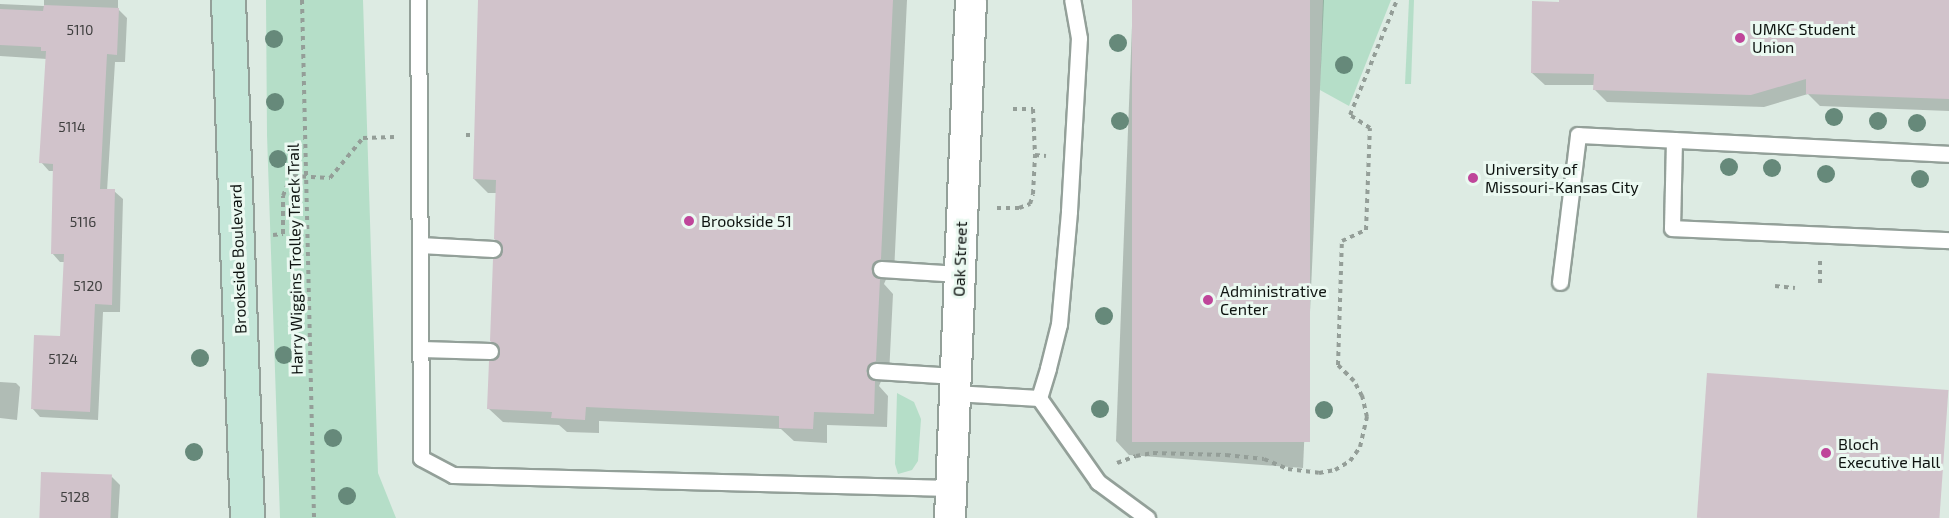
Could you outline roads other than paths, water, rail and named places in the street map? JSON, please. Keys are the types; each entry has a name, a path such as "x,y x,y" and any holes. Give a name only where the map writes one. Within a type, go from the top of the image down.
{"main road":[{"name":"Brookside Boulevard","path":"228,0 247,518"}],"street":[{"name":"Oak Street","path":"950,518 971,0"}],"lane":[{"path":"418,0 421,458 453,475 951,488"},
{"path":"1039,398 1059,324 1069,211 1079,38 1072,0"},
{"path":"1560,282 1578,135 1949,154"},
{"path":"1674,140 1672,228 1949,240"},
{"path":"420,246 494,249"},
{"path":"880,269 959,274"},
{"path":"421,349 490,351"},
{"path":"876,371 1039,398 1098,482 1147,518"}],"place":[{"name":"UMKC Student Union","path":"1740,38"},
{"name":"University of Missouri-Kansas City","path":"1473,178"},
{"name":"Brookside 51","path":"689,221"},
{"name":"Administrative Center","path":"1208,300"},
{"name":"Bloch Executive Hall","path":"1826,453"}]}
